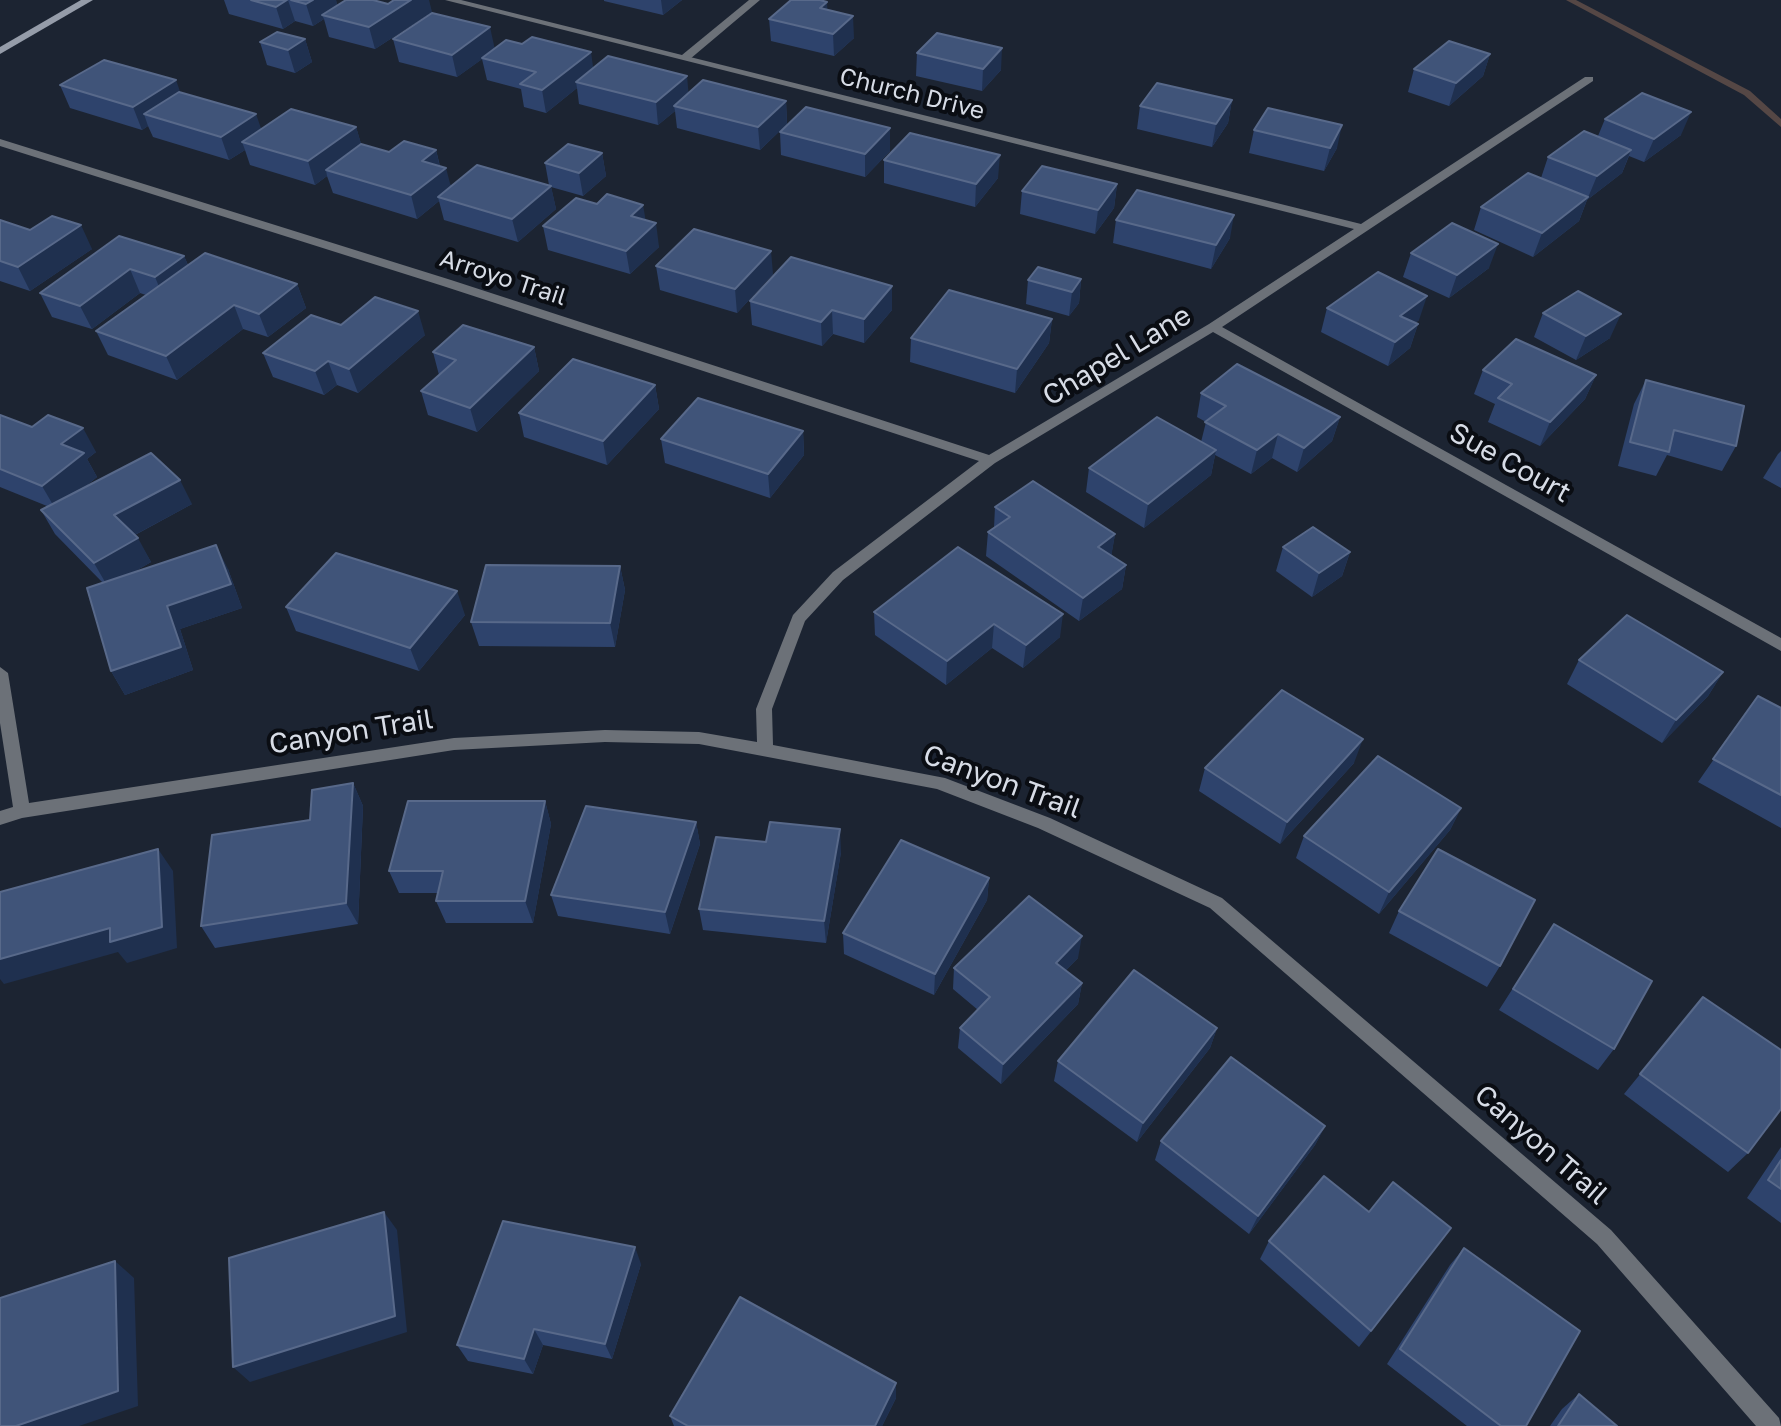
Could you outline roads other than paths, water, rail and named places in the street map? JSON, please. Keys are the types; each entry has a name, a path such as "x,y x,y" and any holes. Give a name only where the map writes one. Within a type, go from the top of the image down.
{"main road":[{"path":"0,51 88,0"}],"street":[{"name":"Church Drive","path":"450,0 1364,228"},
{"path":"686,57 755,0"},
{"name":"Chapel Lane","path":"765,748 764,709 798,619 838,576 990,460 1213,327 1589,79"},
{"name":"Arroyo Trail","path":"0,142 447,283 990,460"},
{"name":"Sue Court","path":"1213,327 1781,645"},
{"path":"0,673 22,811"},
{"name":"Canyon Trail","path":"0,818 22,811 454,744 605,736 699,738 939,783 1044,823 1216,903 1604,1237 1771,1426"}],"waterway":[{"path":"1570,0 1747,93 1781,124"}]}
